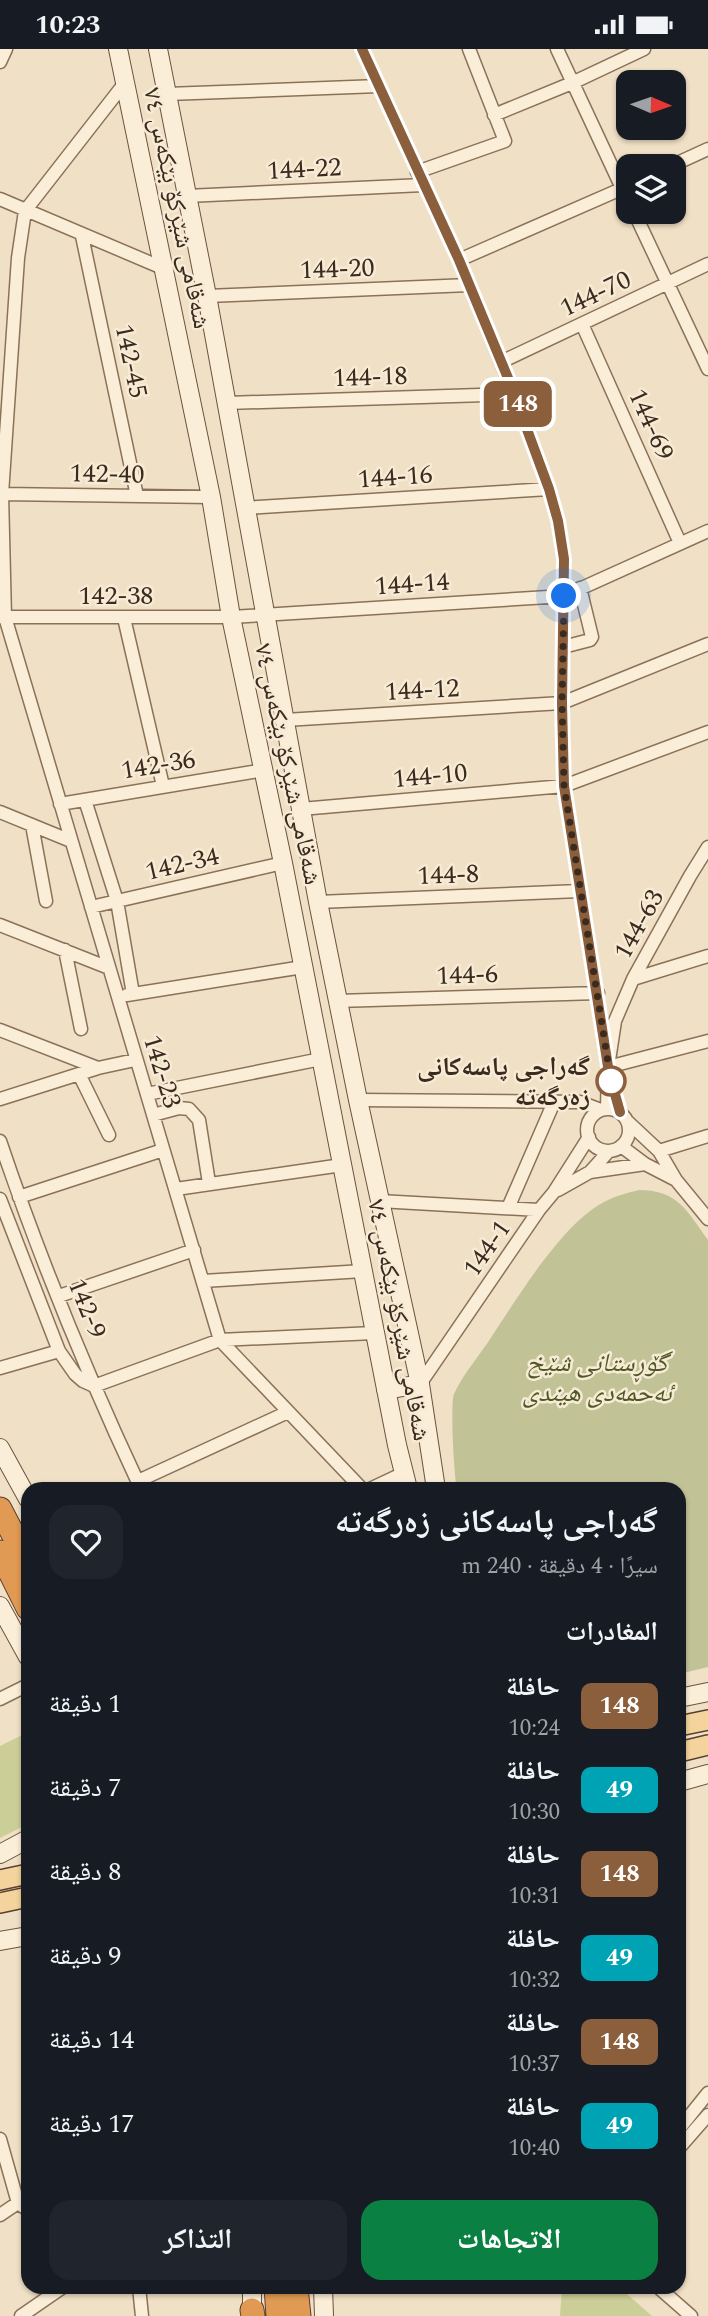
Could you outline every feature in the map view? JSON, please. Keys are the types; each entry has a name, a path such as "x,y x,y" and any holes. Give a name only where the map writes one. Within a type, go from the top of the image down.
{"highway":[{"path":"0,1510 7,1546 21,1587"},
{"path":"7,1546 21,1557"},
{"path":"276,2294 278,2316"},
{"path":"297,2294 299,2316"}],"main road":[{"path":"686,1725 708,1720"},
{"path":"686,1750 708,1745"},
{"path":"0,1880 21,1876"},
{"path":"0,1903 21,1898"}],"street":[{"path":"0,62 6,49"},
{"name":"شەقامی شێرکۆ بێکەس ٧٤","path":"118,49 211,497 231,617 283,863 374,1333 406,1481"},
{"name":"شەقامی شێرکۆ بێکەس ٧٤","path":"158,49 207,296 337,1001 420,1384 435,1482"},
{"path":"362,49 459,260 514,394 558,521 564,559 564,786 579,891 598,993 614,1113 628,1135 590,1172 554,1192"},
{"path":"417,172 505,141 469,49"},
{"path":"556,49 616,172"},
{"path":"494,115 572,83 644,49"},
{"path":"25,211 124,84"},
{"path":"167,94 379,86"},
{"path":"686,159 708,149"},
{"name":"144-22","path":"187,196 423,185"},
{"path":"459,260 616,196"},
{"path":"0,199 165,269"},
{"name":"142-23","path":"25,211 18,258 2,494 2,617 220,1340 355,1482"},
{"path":"640,224 708,369"},
{"name":"142-45","path":"82,236 137,496"},
{"name":"144-70","path":"501,362 708,264"},
{"name":"144-20","path":"207,296 469,285"},
{"name":"144-69","path":"582,324 680,543"},
{"name":"144-18","path":"227,403 514,394"},
{"name":"144-16","path":"244,508 549,489"},
{"name":"142-40","path":"2,494 211,497"},
{"path":"564,596 708,531"},
{"path":"563,647 590,640 592,637 580,588"},
{"name":"144-14","path":"231,617 564,596"},
{"name":"142-38","path":"2,617 231,617"},
{"path":"124,618 163,786"},
{"name":"144-12","path":"285,720 562,703 708,644"},
{"name":"144-10","path":"301,809 564,786 708,732"},
{"name":"142-36","path":"60,804 264,770"},
{"path":"85,800 117,901 133,994"},
{"path":"0,812 71,841"},
{"path":"32,825 46,901"},
{"name":"144-63","path":"608,1070 615,1021 633,979 708,847"},
{"name":"142-34","path":"90,907 283,863"},
{"path":"690,876 708,869"},
{"name":"144-8","path":"318,902 579,891"},
{"path":"0,925 109,968"},
{"path":"65,950 81,1029"},
{"path":"633,979 708,956"},
{"path":"118,997 303,967"},
{"name":"144-6","path":"337,1001 598,993"},
{"path":"0,1030 98,1068"},
{"path":"608,1070 708,1041"},
{"path":"147,1094 321,1059"},
{"path":"0,1099 98,1068 135,1060"},
{"path":"79,1074 109,1135"},
{"path":"358,1100 580,1102 614,1113 659,1151 676,1180 708,1219"},
{"path":"508,1208 554,1102"},
{"path":"153,1115 179,1108 189,1109 199,1120 209,1183"},
{"name":"144-1","path":"420,1384 554,1192 589,1137 588,1124 591,1118 614,1113"},
{"path":"659,1151 708,1136"},
{"path":"589,1137 597,1147 615,1148 676,1180"},
{"name":"142-9","path":"0,1141 19,1197 94,1386 139,1482"},
{"path":"19,1197 163,1150"},
{"path":"590,1172 645,1164"},
{"path":"176,1189 342,1165"},
{"path":"0,1199 59,1351 75,1374 94,1386 220,1340 374,1333"},
{"path":"379,1201 539,1210"},
{"path":"59,1296 194,1250"},
{"path":"204,1281 363,1272"},
{"path":"0,1368 59,1351"},
{"path":"386,1390 420,1384"},
{"path":"146,1482 288,1412"},
{"path":"397,1445 427,1437"},
{"path":"0,1448 21,1486"},
{"path":"0,1606 21,1644"},
{"path":"0,1699 21,1688"},
{"path":"686,1697 708,1692"},
{"path":"686,1780 708,1774"},
{"path":"0,1856 21,1843"},
{"path":"0,1856 21,1854"},
{"path":"0,1941 21,1937"},
{"path":"686,2121 708,2094"},
{"path":"686,2140 708,2115"},
{"path":"0,2139 21,2193"},
{"path":"0,2215 21,2205"},
{"path":"21,2316 53,2294"},
{"path":"140,2294 142,2316"},
{"path":"323,2294 324,2316"},
{"path":"666,2294 691,2316"}],"green space":[{"name":"گۆڕستانی شێخ ئەحمەدی هیندی","path":"639,1190 672,1198 687,1211 708,1240 708,1667 686,1672 686,1482 456,1482 452,1425 454,1394 557,1244 588,1212 617,1196"},
{"path":"21,1736 21,1828 0,1838 0,1746"},
{"path":"562,2294 627,2294 652,2316 560,2316"}],"bus line":[{"name":"148","path":"362,49 459,260 508,378 558,521 564,559 564,786 609,1073 620,1112"}],"place":[{"name":"گەراجی پاسەکانی زەرگەتە","path":"611,1081"}],"route":[{"path":"564,596 564,786 611,1081"}]}
